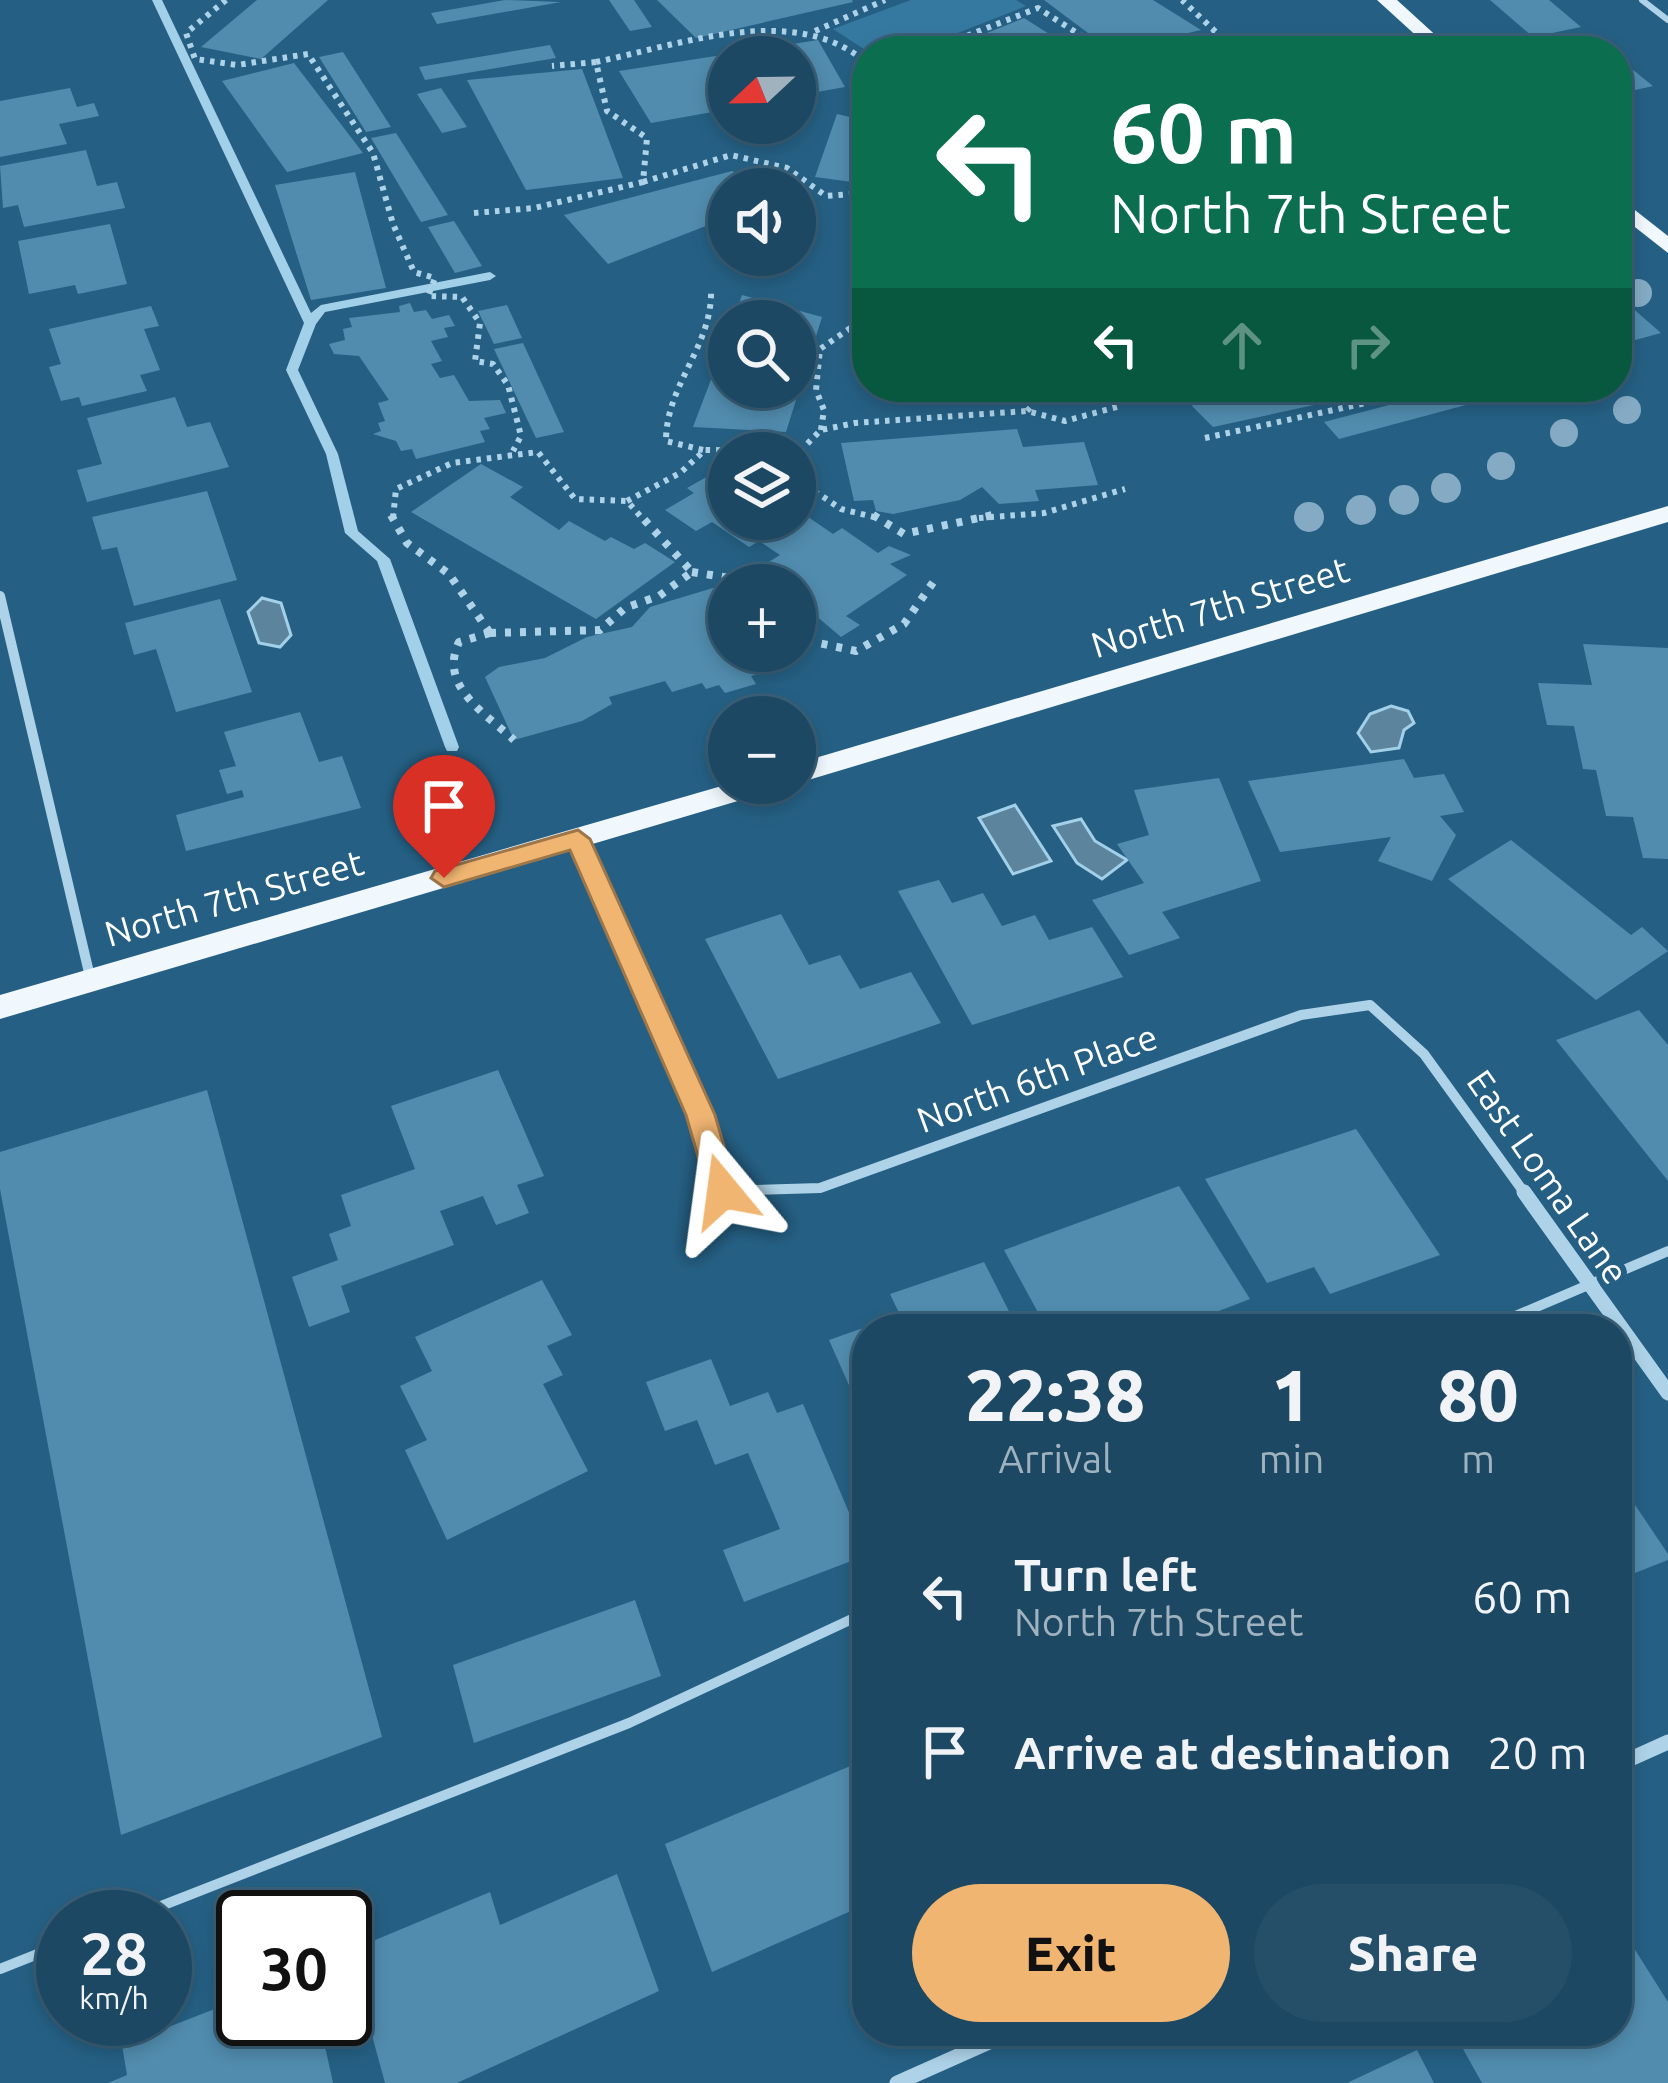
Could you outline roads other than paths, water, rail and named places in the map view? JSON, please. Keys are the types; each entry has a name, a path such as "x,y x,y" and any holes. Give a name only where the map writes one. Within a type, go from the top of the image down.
{"main road":[{"path":"1386,0 1427,36"},
{"path":"1632,215 1668,247"},
{"name":"North 7th Street","path":"816,768 1668,514"},
{"name":"North 7th Street","path":"0,1007 708,800"}],"street":[{"path":"0,596 91,981"},
{"name":"North 6th Place","path":"578,839 700,1115 723,1191 820,1188 1301,1015 1370,1005"},
{"name":"East Loma Lane","path":"1370,1005 1424,1054 1609,1314"},
{"name":"East Loma Lane","path":"1632,1346 1668,1394"},
{"path":"1632,1758 1668,1742"},
{"path":"897,2083 981,2046"}],"lane":[{"path":"1642,0 1668,20"},
{"path":"1520,1314 1668,1250"},
{"path":"192,1894 629,1723 852,1619"},
{"path":"0,1969 36,1955"}],"waterway":[{"path":"157,0 310,323"},
{"path":"310,323 321,309 490,276"},
{"path":"310,323 292,370 332,454 352,533 383,559 452,747"}]}
